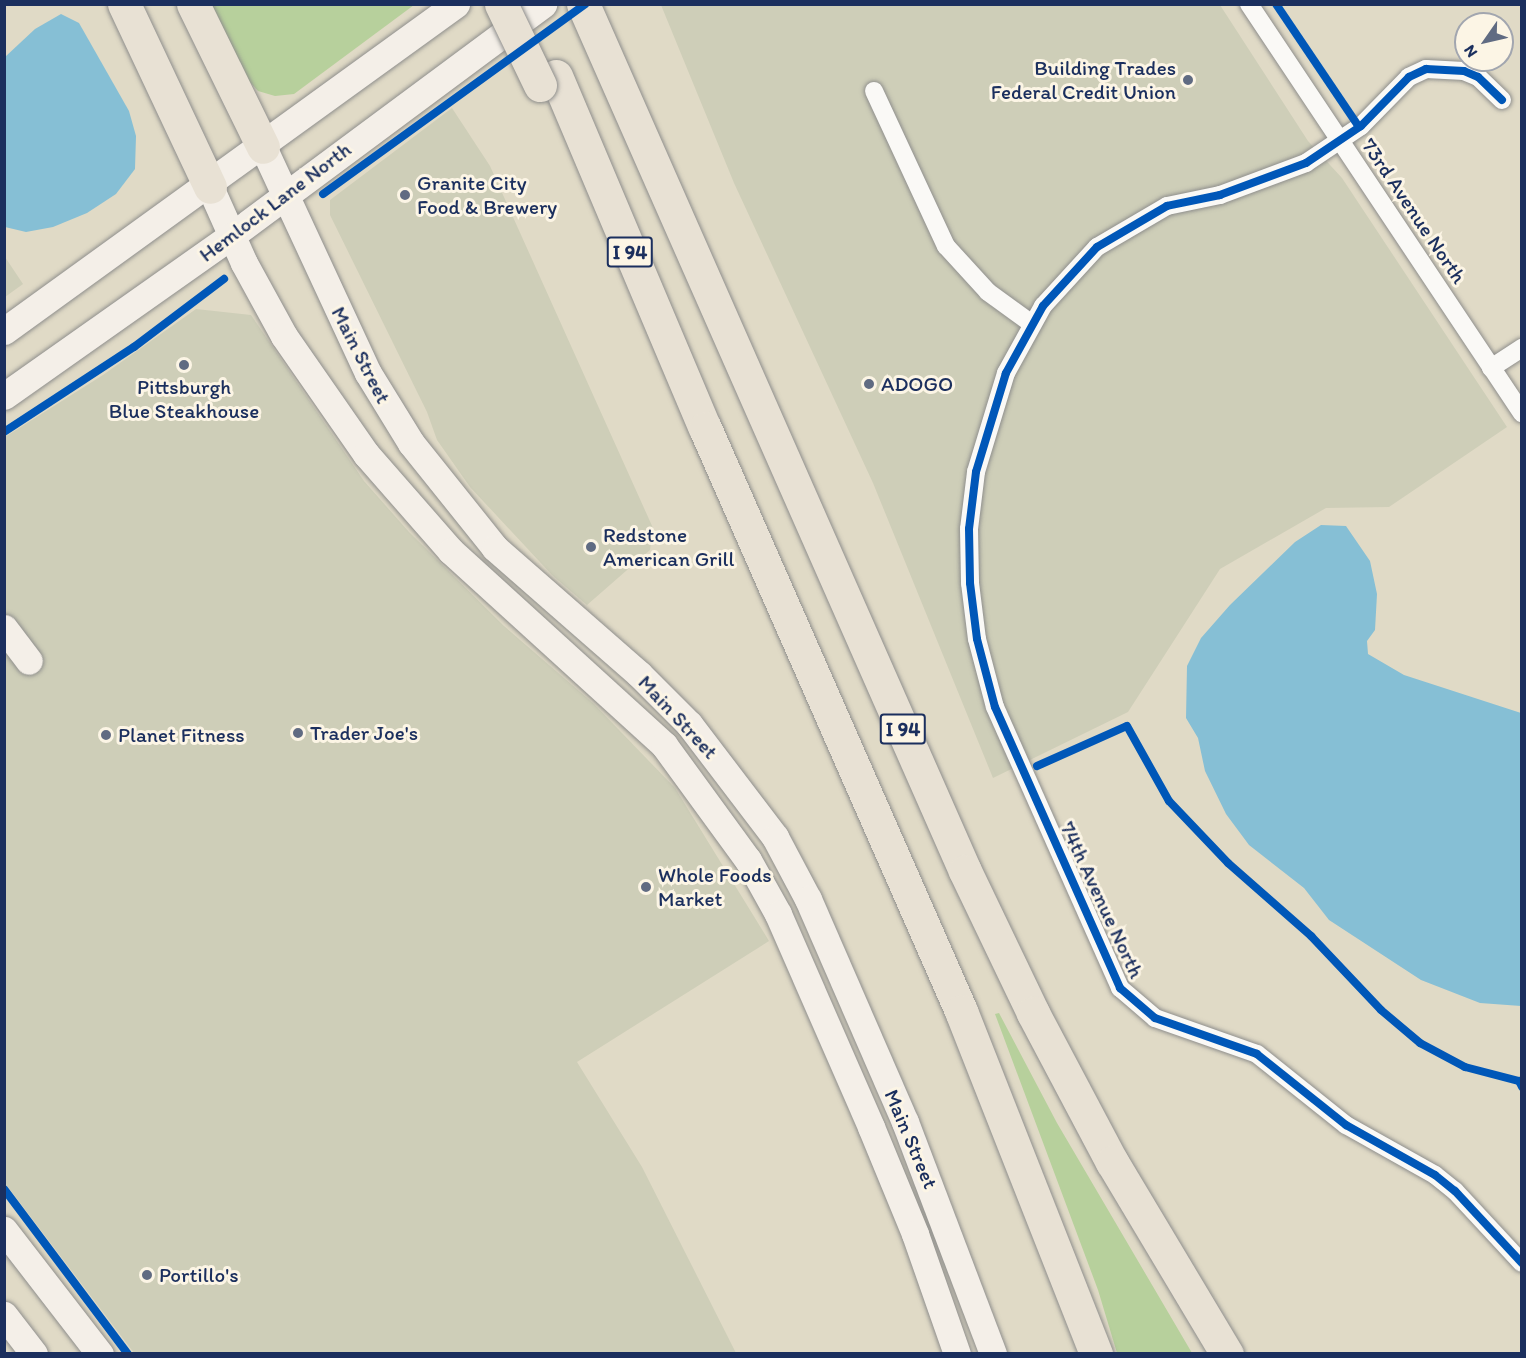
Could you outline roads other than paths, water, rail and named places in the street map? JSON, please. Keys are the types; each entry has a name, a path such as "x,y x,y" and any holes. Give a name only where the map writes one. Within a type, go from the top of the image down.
{"highway":[{"path":"124,4 210,186"},
{"path":"193,4 263,147"},
{"path":"501,4 548,81"},
{"name":"I 94","path":"525,4 548,81 705,428 962,1011 1096,1353"},
{"path":"584,4 603,24"},
{"name":"I 94","path":"603,24 619,84 961,860 1028,1003 1107,1153 1227,1353"}],"street":[{"path":"4,331 210,186 456,4"},
{"name":"Hemlock Lane North","path":"4,396 231,236 284,194 543,4"},
{"name":"73rd Avenue North","path":"1249,4 1521,413"},
{"name":"74th Avenue North","path":"1502,100 1478,77 1464,71 1426,69 1409,77 1366,120 1340,141 1282,175 1220,195 1167,206 1119,232 1077,266 1032,324 1006,373 988,422 976,472 969,529 970,583 977,639 995,707 1109,968 1134,1003 1155,1018 1257,1054 1346,1125 1455,1191 1521,1263"},
{"path":"874,91 946,246 988,292 1032,324"},
{"name":"Main Street","path":"263,147 368,373 411,443 495,548 639,674 689,724 775,837 808,899 905,1122 993,1353"},
{"name":"Main Street","path":"210,186 231,236 284,336 337,415 410,507 470,568 664,745 729,830 783,925 915,1234 957,1353"},
{"path":"1491,368 1521,348"},
{"path":"4,628 29,661"},
{"path":"4,1230 100,1353"},
{"path":"4,1316 34,1353"}],"water":[{"path":"61,14 79,23 129,111 136,136 135,169 116,194 87,213 53,227 26,232 5,227 5,57 35,29"},
{"path":"1321,525 1346,526 1370,561 1377,594 1375,630 1367,641 1368,654 1404,675 1521,713 1521,1006 1480,1003 1421,980 1329,920 1304,888 1249,845 1226,814 1205,771 1198,738 1186,718 1187,666 1201,638 1230,605 1295,542"}],"place":[{"name":"Building Trades Federal Credit Union","path":"1188,80"},
{"name":"Granite City Food & Brewery","path":"405,195"},
{"name":"Pittsburgh Blue Steakhouse","path":"184,365"},
{"name":"ADOGO","path":"869,384"},
{"name":"Redstone American Grill","path":"591,547"},
{"name":"Trader Joe's","path":"298,733"},
{"name":"Planet Fitness","path":"106,735"},
{"name":"Whole Foods Market","path":"646,887"},
{"name":"Portillo's","path":"147,1275"}]}
